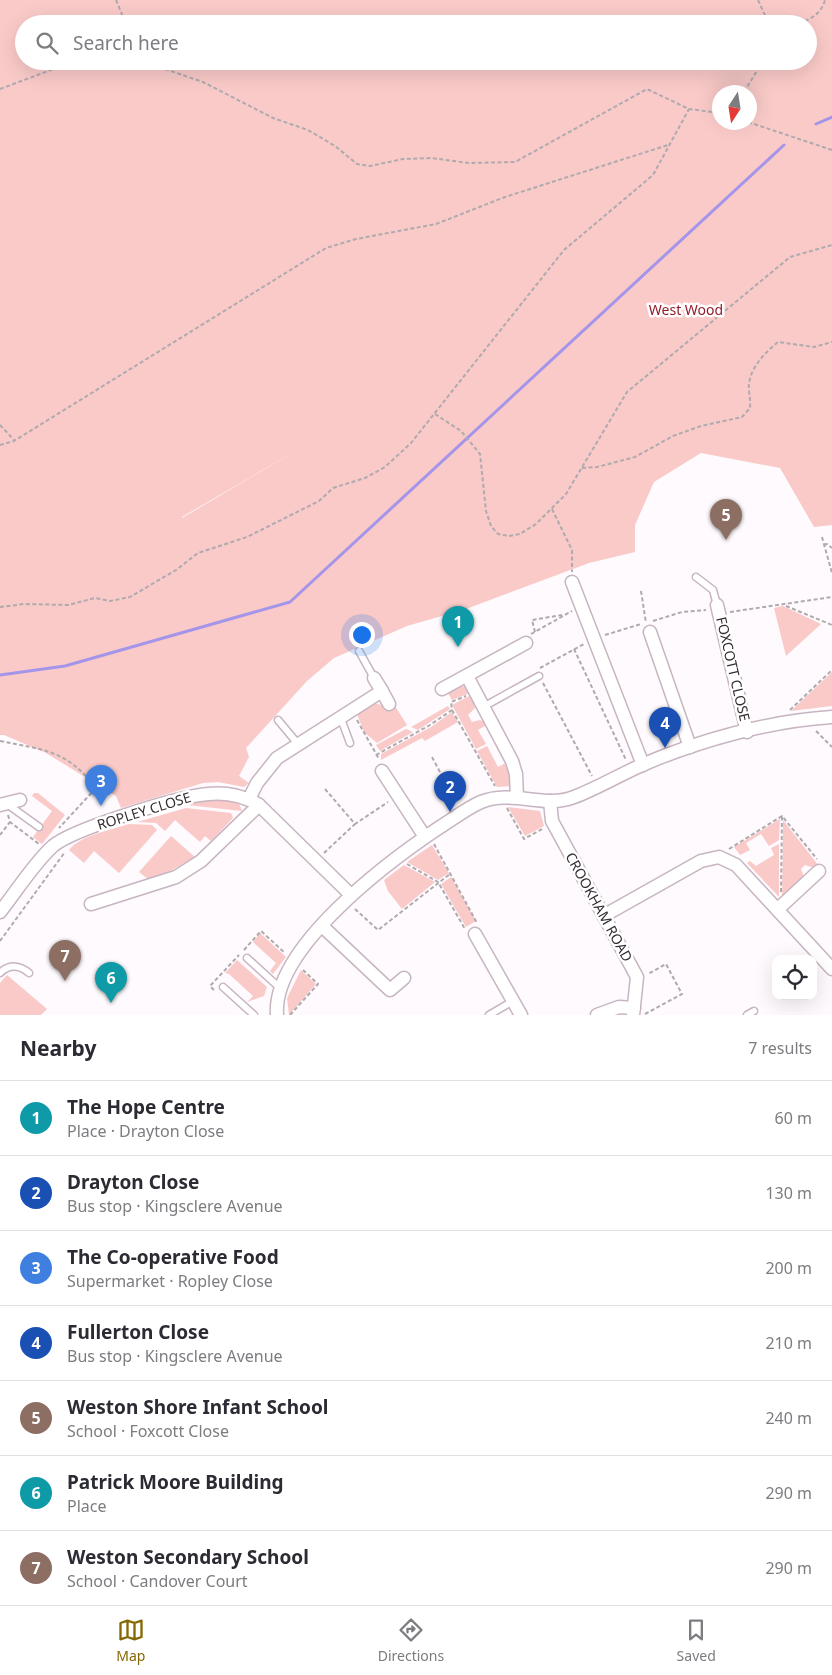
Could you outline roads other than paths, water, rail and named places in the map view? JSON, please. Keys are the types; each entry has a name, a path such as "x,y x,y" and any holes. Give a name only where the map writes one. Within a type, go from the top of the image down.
{"street":[{"path":"572,582 643,765"},
{"name":"FOXCOTT CLOSE","path":"719,610 747,732"},
{"path":"648,627 690,747"},
{"path":"442,689 526,643"},
{"path":"468,676 512,760 516,774 517,797"},
{"path":"374,678 389,704"},
{"path":"91,904 176,877 201,861 254,802 267,769 298,744 352,708 382,691"},
{"path":"277,1015 276,1002 280,988 294,962 322,926 348,898 398,855 481,802 501,796 550,802 574,797 631,770 690,747 747,732 806,720 832,717"},
{"path":"382,771 427,836"},
{"name":"ROPLEY CLOSE","path":"0,912 51,848 82,830 184,798 206,794 224,793 254,802"},
{"path":"4,804 20,800"},
{"path":"254,802 315,860 348,898"},
{"name":"CROOKHAM ROAD","path":"550,802 553,823 605,916 637,980 637,1013"},
{"path":"605,916 701,861 719,857 736,865 781,906 832,969"},
{"path":"781,906 819,871"},
{"path":"322,926 390,990 404,978"},
{"path":"475,934 521,1015"},
{"path":"597,1015 619,1007 637,1013"}],"lane":[{"path":"696,577 713,590 719,610"},
{"path":"359,651 374,678"},
{"path":"483,707 539,676"},
{"path":"340,716 350,743"},
{"path":"278,720 298,744"},
{"path":"4,804 39,827"},
{"path":"247,958 280,988"},
{"path":"0,973 10,966 23,968 29,973"},
{"path":"223,987 254,1015"},
{"path":"489,1015 514,1002"},
{"path":"747,1015 754,1011"}],"waterway":[{"path":"816,124 832,117"},
{"path":"0,675 65,666 290,602 784,145"}],"place":[{"name":"Weston Shore Infant School","path":"726,540"},
{"name":"The Hope Centre","path":"458,647"},
{"name":"Fullerton Close","path":"665,748"},
{"name":"The Co-operative Food","path":"101,806"},
{"name":"Drayton Close","path":"450,812"},
{"name":"Weston Secondary School","path":"65,981"},
{"name":"Patrick Moore Building","path":"111,1003"}],"park label":[{"name":"West Wood","path":"686,310"}]}
